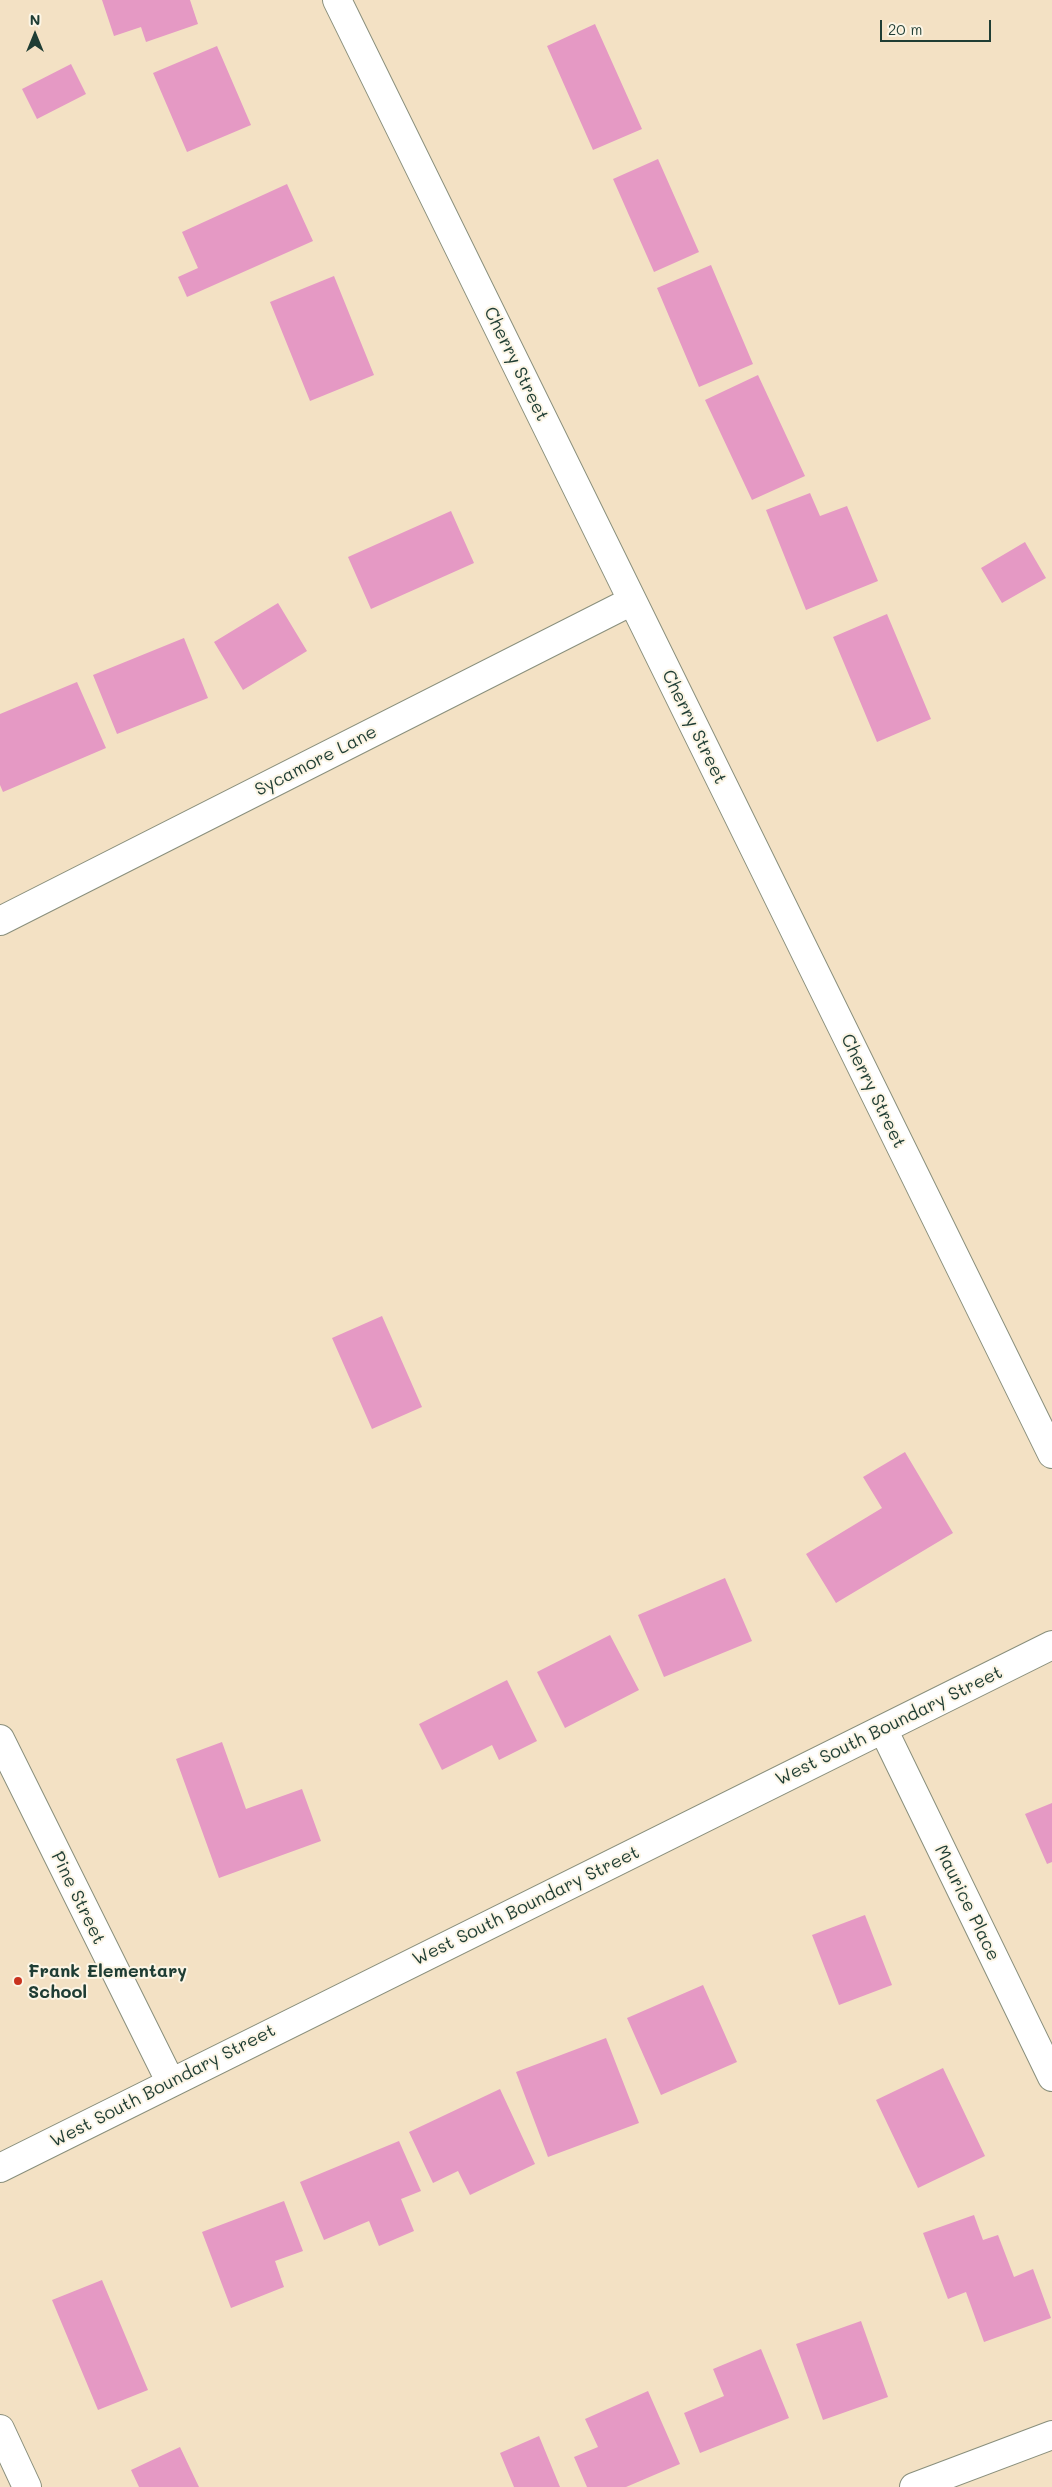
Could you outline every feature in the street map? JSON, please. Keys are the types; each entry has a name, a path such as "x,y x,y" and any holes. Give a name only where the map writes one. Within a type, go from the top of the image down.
{"street":[{"name":"Cherry Street","path":"337,0 1052,1454"},
{"name":"Sycamore Lane","path":"0,921 632,601"},
{"name":"West South Boundary Street","path":"0,2168 1052,1645"},
{"name":"Maurice Place","path":"883,1729 1052,2077"},
{"name":"Pine Street","path":"0,1739 171,2082"},
{"path":"0,2430 27,2487"},
{"path":"914,2487 1052,2435"}],"building":[{"path":"102,0 190,0 198,24 146,42 141,27 114,36"},
{"path":"595,24 642,129 593,150 547,46"},
{"path":"217,46 251,125 187,152 153,73"},
{"path":"71,64 86,94 37,119 22,89"},
{"path":"658,159 699,252 654,272 613,179"},
{"path":"287,184 313,241 187,297 178,277 198,268 182,232"},
{"path":"711,265 753,364 699,387 657,288"},
{"path":"334,276 374,375 310,401 270,302"},
{"path":"758,375 805,476 752,500 705,400"},
{"path":"810,493 820,516 847,506 878,581 806,610 766,510"},
{"path":"451,511 474,563 371,609 348,557"},
{"path":"1025,542 1046,578 1002,603 981,568"},
{"path":"278,603 307,651 243,690 214,642"},
{"path":"887,614 931,719 877,742 833,637"},
{"path":"184,638 208,698 117,734 93,675"},
{"path":"77,682 106,748 3,792 0,785 0,714"},
{"path":"382,1316 422,1407 372,1429 332,1338"},
{"path":"905,1452 953,1533 836,1603 806,1554 882,1508 863,1477"},
{"path":"725,1578 752,1641 664,1677 638,1615"},
{"path":"610,1635 639,1690 565,1728 537,1672"},
{"path":"507,1680 537,1741 499,1760 492,1745 442,1770 419,1724"},
{"path":"222,1742 246,1809 302,1789 321,1841 219,1878 176,1759"},
{"path":"1052,1803 1052,1862 1047,1864 1025,1814"},
{"path":"865,1915 892,1985 839,2005 812,1935"},
{"path":"703,1985 737,2062 661,2095 627,2018"},
{"path":"606,2038 639,2123 548,2157 516,2072"},
{"path":"943,2068 985,2156 918,2188 876,2100"},
{"path":"500,2089 535,2164 470,2195 458,2171 433,2183 409,2132"},
{"path":"399,2141 421,2191 401,2199 414,2231 379,2246 369,2221 324,2240 300,2182"},
{"path":"284,2201 303,2251 275,2261 284,2287 231,2308 202,2232"},
{"path":"974,2215 983,2240 998,2235 1014,2277 1033,2269 1051,2318 984,2342 966,2292 948,2299 923,2233"},
{"path":"102,2280 148,2390 98,2410 52,2300"},
{"path":"861,2321 888,2397 823,2420 796,2344"},
{"path":"761,2349 789,2418 700,2453 684,2413 724,2396 713,2369"},
{"path":"648,2391 680,2464 626,2487 587,2487 574,2457 598,2447 585,2419"},
{"path":"539,2436 560,2487 514,2487 500,2453"},
{"path":"180,2447 199,2487 139,2487 131,2470"}],"place":[{"name":"Frank Elementary School","path":"18,1981"}]}
